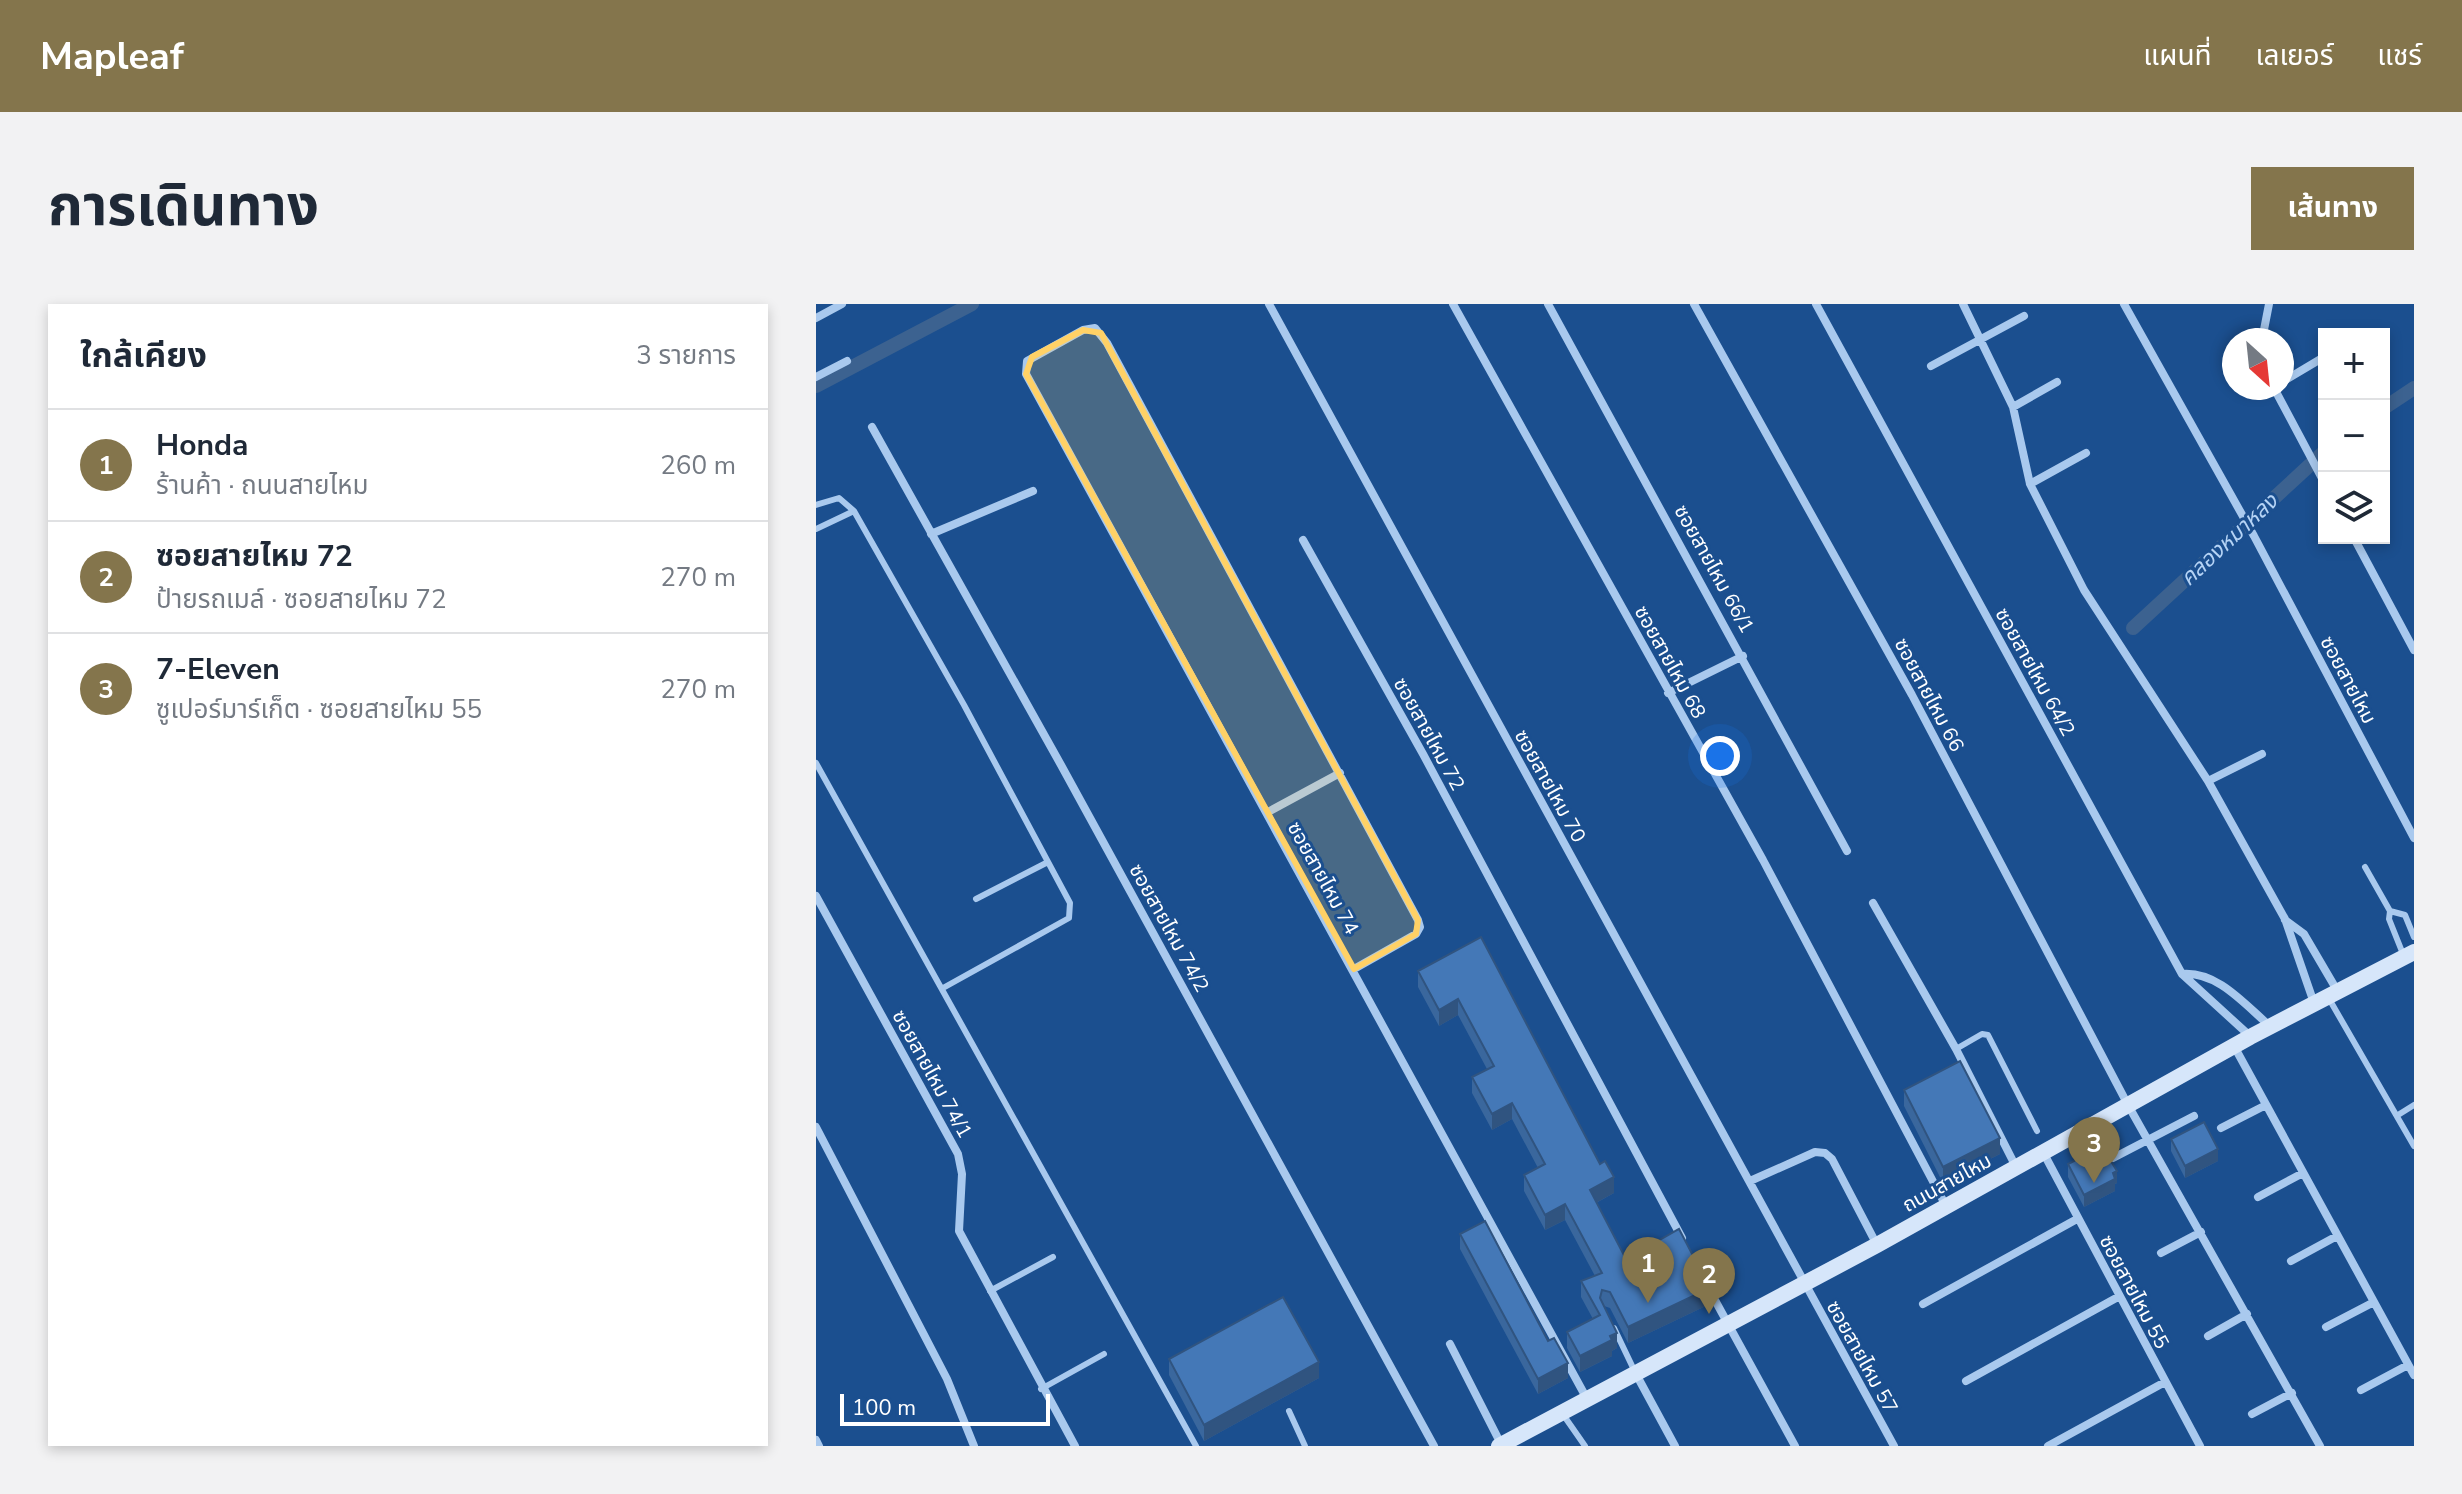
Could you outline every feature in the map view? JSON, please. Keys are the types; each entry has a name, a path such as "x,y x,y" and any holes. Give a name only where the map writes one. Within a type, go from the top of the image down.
{"main road":[{"name":"ถนนสายไหม","path":"1500,1446 1877,1245 2250,1037 2409,955"}],"street":[{"path":"816,318 842,304"},
{"name":"ซอยสายไหม 70","path":"1269,304 1750,1181 1803,1284"},
{"name":"ซอยสายไหม 68","path":"1453,304 1763,860 1946,1206"},
{"name":"ซอยสายไหม 66/1","path":"1548,304 1847,851"},
{"name":"ซอยสายไหม 66","path":"1694,304 1912,695 2128,1105 2320,1446"},
{"name":"ซอยสายไหม 64/2","path":"1816,304 2182,974 2250,1037"},
{"path":"1963,304 2013,407 2030,484 2084,590 2208,781 2327,997"},
{"name":"ซอยสายไหม","path":"2124,304 2254,536 2414,838"},
{"path":"2264,328 2269,304"},
{"path":"1931,366 2024,316"},
{"name":"ซอยสายไหม 74","path":"1340,773 1101,333 1095,328 1083,330 1032,357 1027,361 1026,374 1587,1400"},
{"path":"816,377 847,361"},
{"path":"2294,375 2318,361"},
{"path":"2013,407 2057,382"},
{"path":"2280,400 2318,472"},
{"name":"ซอยสายไหม 74/2","path":"872,427 1434,1446"},
{"path":"2030,484 2086,453"},
{"path":"931,534 1033,491"},
{"name":"ซอยสายไหม 72","path":"1303,540 1423,754 1684,1242"},
{"path":"2357,544 2414,650"},
{"path":"1668,693 1743,656"},
{"path":"2208,781 2262,754"},
{"path":"1268,812 1340,773 1420,927 1416,934 1354,969"},
{"name":"ซอยสายไหม 74/1","path":"816,896 958,1154 962,1174 959,1231 1041,1389 1075,1446"},
{"path":"1873,903 1956,1049 2016,1167"},
{"path":"2285,919 2304,934 2327,997"},
{"path":"2182,974 2200,973 2217,982 2271,1027"},
{"path":"2234,1046 2414,1375"},
{"path":"2221,1128 2266,1105"},
{"path":"2113,1158 2194,1116"},
{"path":"816,1127 947,1379 974,1446"},
{"path":"1750,1181 1815,1152 1825,1153 1832,1159 1877,1245"},
{"name":"ซอยสายไหม 55","path":"2043,1152 2200,1446"},
{"path":"2258,1197 2303,1173"},
{"path":"1923,1304 2077,1219"},
{"path":"2161,1253 2201,1232"},
{"path":"2291,1261 2337,1236"},
{"path":"1699,1269 1795,1446"},
{"name":"ซอยสายไหม 57","path":"1803,1284 1894,1446"},
{"path":"1966,1381 2118,1297"},
{"path":"2326,1327 2374,1302"},
{"path":"2208,1336 2247,1314"},
{"path":"1450,1344 1500,1446"},
{"path":"2361,1390 2408,1365"},
{"path":"1636,1374 1675,1446"},
{"path":"2048,1446 2165,1382"},
{"path":"2252,1414 2292,1393"},
{"path":"816,1440 819,1446"}],"lane":[{"path":"816,505 839,498 854,511 964,705 1070,903 1069,918 943,988"},
{"path":"816,529 854,511"},
{"path":"816,763 1196,1446"},
{"path":"976,899 1048,862"},
{"path":"2365,867 2390,911 2389,919 2409,955"},
{"path":"2390,911 2405,915 2414,937"},
{"path":"2327,997 2414,1146"},
{"path":"1956,1049 1986,1033 2037,1131"},
{"path":"2398,1115 2414,1105"},
{"path":"990,1291 1053,1257"},
{"path":"1611,1323 1636,1374"},
{"path":"1041,1389 1104,1354"},
{"path":"1289,1411 1305,1446"},
{"path":"1562,1413 1585,1446"}],"highlighted area":[{"path":"1083,330 1101,333 1418,920 1416,934 1354,969 1026,374 1032,357"}],"building":[{"path":"1481,937 1600,1164 1605,1161 1614,1177 1590,1190 1626,1259 1679,1229 1710,1288 1628,1327 1610,1292 1602,1290 1600,1298 1617,1333 1610,1336 1612,1340 1580,1356 1567,1332 1600,1315 1581,1281 1602,1273 1565,1204 1545,1215 1524,1175 1545,1164 1512,1103 1492,1114 1472,1077 1494,1066 1458,999 1439,1010 1418,971"},
{"path":"1960,1061 2000,1138 1943,1167 1904,1090"},
{"path":"2204,1122 2218,1149 2185,1166 2171,1139"},
{"path":"2102,1147 2117,1171 2113,1173 2115,1179 2084,1195 2068,1164"},
{"path":"1485,1221 1548,1341 1554,1338 1568,1363 1538,1379 1460,1234"},
{"path":"1283,1297 1319,1362 1204,1425 1169,1359"}],"waterway":[{"path":"816,386 972,304"},
{"name":"คลองหมาหลง","path":"2390,404 2414,388"},
{"name":"คลองหมาหลง","path":"2133,628 2318,458"}],"place":[{"name":"7-Eleven","path":"2094,1183"},
{"name":"Honda","path":"1648,1303"},
{"name":"ซอยสายไหม 72","path":"1709,1314"}]}
